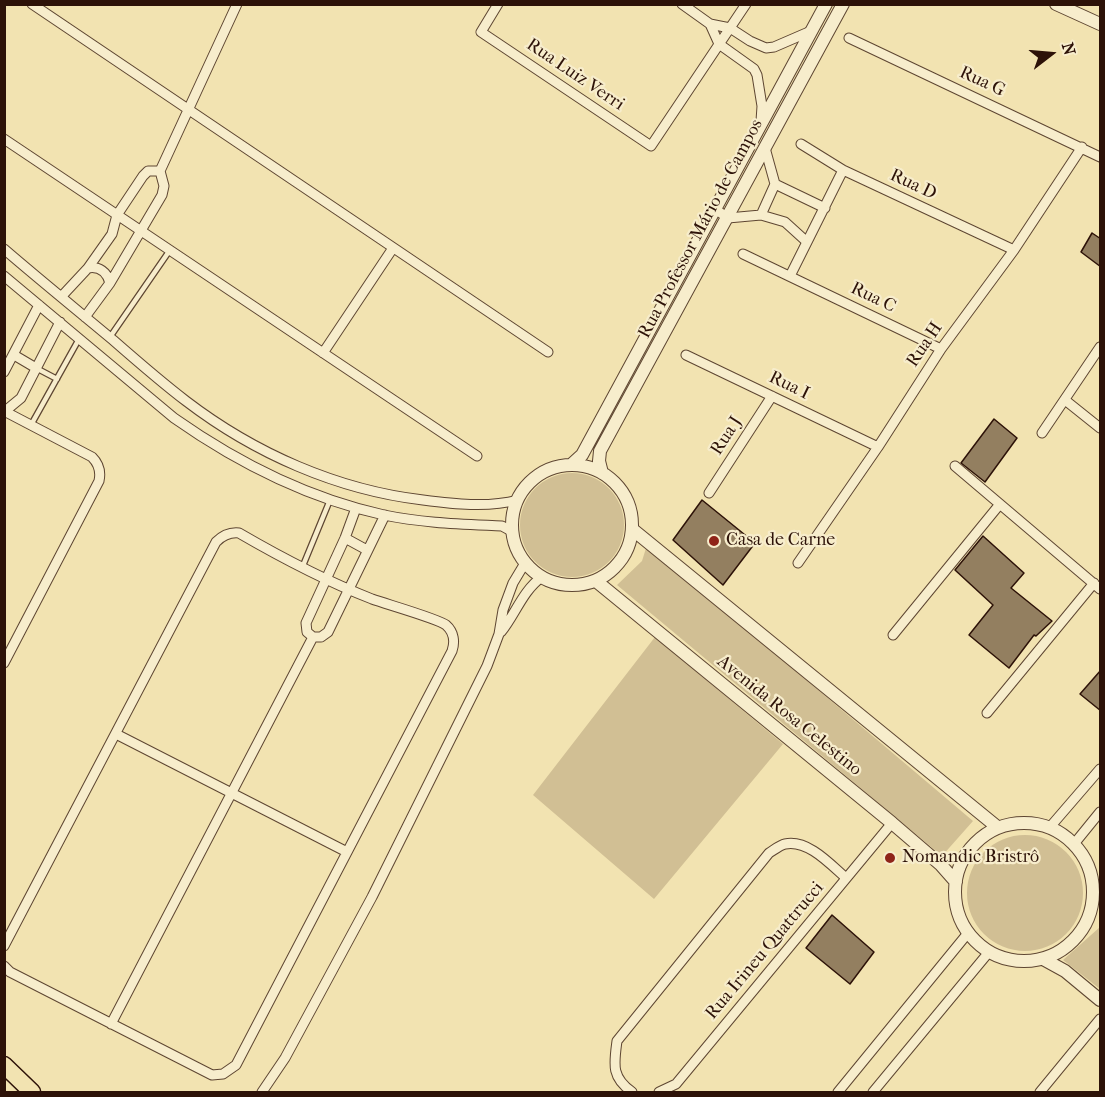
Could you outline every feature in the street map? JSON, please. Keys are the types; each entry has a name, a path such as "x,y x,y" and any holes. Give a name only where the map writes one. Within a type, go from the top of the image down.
{"highway":[{"path":"4,1065 32,1092"},
{"path":"4,1076 23,1092"}],"street":[{"path":"32,4 548,352"},
{"path":"159,171 237,4"},
{"name":"Rua Luiz Verri","path":"498,4 481,33 651,146 719,44"},
{"path":"682,4 710,24 730,28 750,41 770,48 811,31"},
{"path":"719,44 746,4"},
{"name":"Rua Professor Mário de Campos","path":"570,465 582,455 826,4"},
{"name":"Rua Professor Mário de Campos","path":"603,473 599,461 600,451 843,4"},
{"path":"1056,4 1101,24"},
{"path":"710,24 719,44 754,69 757,75 762,106 760,125"},
{"name":"Rua G","path":"849,38 1101,157"},
{"path":"4,139 477,456"},
{"name":"Rua D","path":"801,144 843,170 1014,250"},
{"name":"Rua H","path":"798,562 878,447 941,349 1014,250 1082,147"},
{"path":"761,215 775,184 765,148"},
{"path":"61,297 88,268 112,234 117,215 145,173 152,170 159,171"},
{"path":"790,276 843,170"},
{"path":"85,317 110,283 164,191 164,181 159,171"},
{"path":"775,184 825,208"},
{"path":"715,209 728,218 761,215 785,222 807,242"},
{"path":"323,352 393,248"},
{"path":"4,249 162,382 211,419 306,470 358,487 412,499 472,504 501,504 518,500"},
{"name":"Rua C","path":"743,254 941,349"},
{"path":"88,268 102,270 106,273 110,283"},
{"path":"4,276 150,398 226,453 298,489 356,508 385,515 440,522 502,526 513,532"},
{"path":"4,372 39,305"},
{"path":"4,663 100,477 98,464 92,457 5,412 21,398 60,322"},
{"path":"1042,433 1101,347"},
{"path":"14,355 36,368"},
{"name":"Rua I","path":"686,355 878,447"},
{"path":"150,398 162,382"},
{"name":"Rua J","path":"709,493 772,396"},
{"path":"1065,400 1101,428"},
{"path":"582,465 603,473 619,488 630,507 631,540 621,560 605,576 596,581 574,585 552,582 542,577 525,563 519,554 513,532 512,521 523,490 549,469 582,465"},
{"path":"954,466 1097,586 987,713"},
{"path":"298,489 306,470"},
{"path":"893,635 1000,504"},
{"path":"356,508 345,538 306,623 307,632 313,637 321,637 328,632 385,515"},
{"path":"632,529 996,826"},
{"path":"4,946 219,538 227,534 239,533 302,568 406,611 443,623 451,632 454,641 452,651 236,1065 228,1072 212,1075 9,972 4,966"},
{"path":"345,538 367,550"},
{"path":"262,1092 285,1058 372,897 487,666 499,634 503,610 513,583 525,563"},
{"path":"499,634 512,618 531,585 542,577"},
{"name":"Avenida Rosa Celestino","path":"596,581 892,823 941,865 956,882"},
{"path":"111,1024 313,637"},
{"path":"116,734 347,852"},
{"path":"1050,827 1101,770"},
{"path":"1074,844 1101,812"},
{"path":"1026,822 1050,827 1071,839 1086,860 1094,888 1096,915 1066,949 1045,960 1014,962 989,952 969,933 956,908 956,874 967,852 983,835 996,826 1026,822"},
{"name":"Rua Irineu Quattrucci","path":"659,1092 676,1084 892,823"},
{"path":"632,1092 616,1077 615,1061 618,1041 769,853 785,844 803,845 823,858 846,878"},
{"path":"838,1092 969,933"},
{"path":"873,1092 989,952"},
{"path":"1045,960 1065,971 1101,1000"},
{"path":"1040,1092 1101,1019"}],"lane":[{"path":"110,338 170,250"},
{"path":"32,425 79,339"},
{"path":"36,368 57,379"},
{"path":"302,568 330,500"}],"shaded area":[{"path":"572,473 592,477 601,482 615,496 620,505 624,525 620,545 615,554 601,568 592,573 572,577 552,573 543,568 529,554 524,545 520,525 524,505 529,496 543,482 552,477"},
{"path":"647,545 973,821 942,856 617,585 642,561"},
{"path":"655,637 783,744 654,899 533,795"},
{"path":"1025,835 1047,840 1066,852 1078,871 1083,893 1078,915 1066,934 1047,946 1025,951 1003,946 984,934 972,915 967,893 972,871 984,852 1003,840"},
{"path":"1100,927 1100,989 1063,960"}],"building":[{"path":"1092,233 1101,239 1101,267 1081,252"},
{"path":"994,419 1017,438 985,482 961,463"},
{"name":"Casa de Carne","path":"702,500 755,543 723,585 673,540"},
{"path":"983,536 1024,573 1011,588 1052,621 1036,636 1034,635 1009,668 969,635 993,605 955,570"},
{"path":"1101,670 1101,711 1080,694"},
{"path":"832,915 874,952 850,984 806,948"}],"place":[{"name":"Casa de Carne","path":"714,541"},
{"name":"Nomandic Bristrô","path":"890,858"}]}
